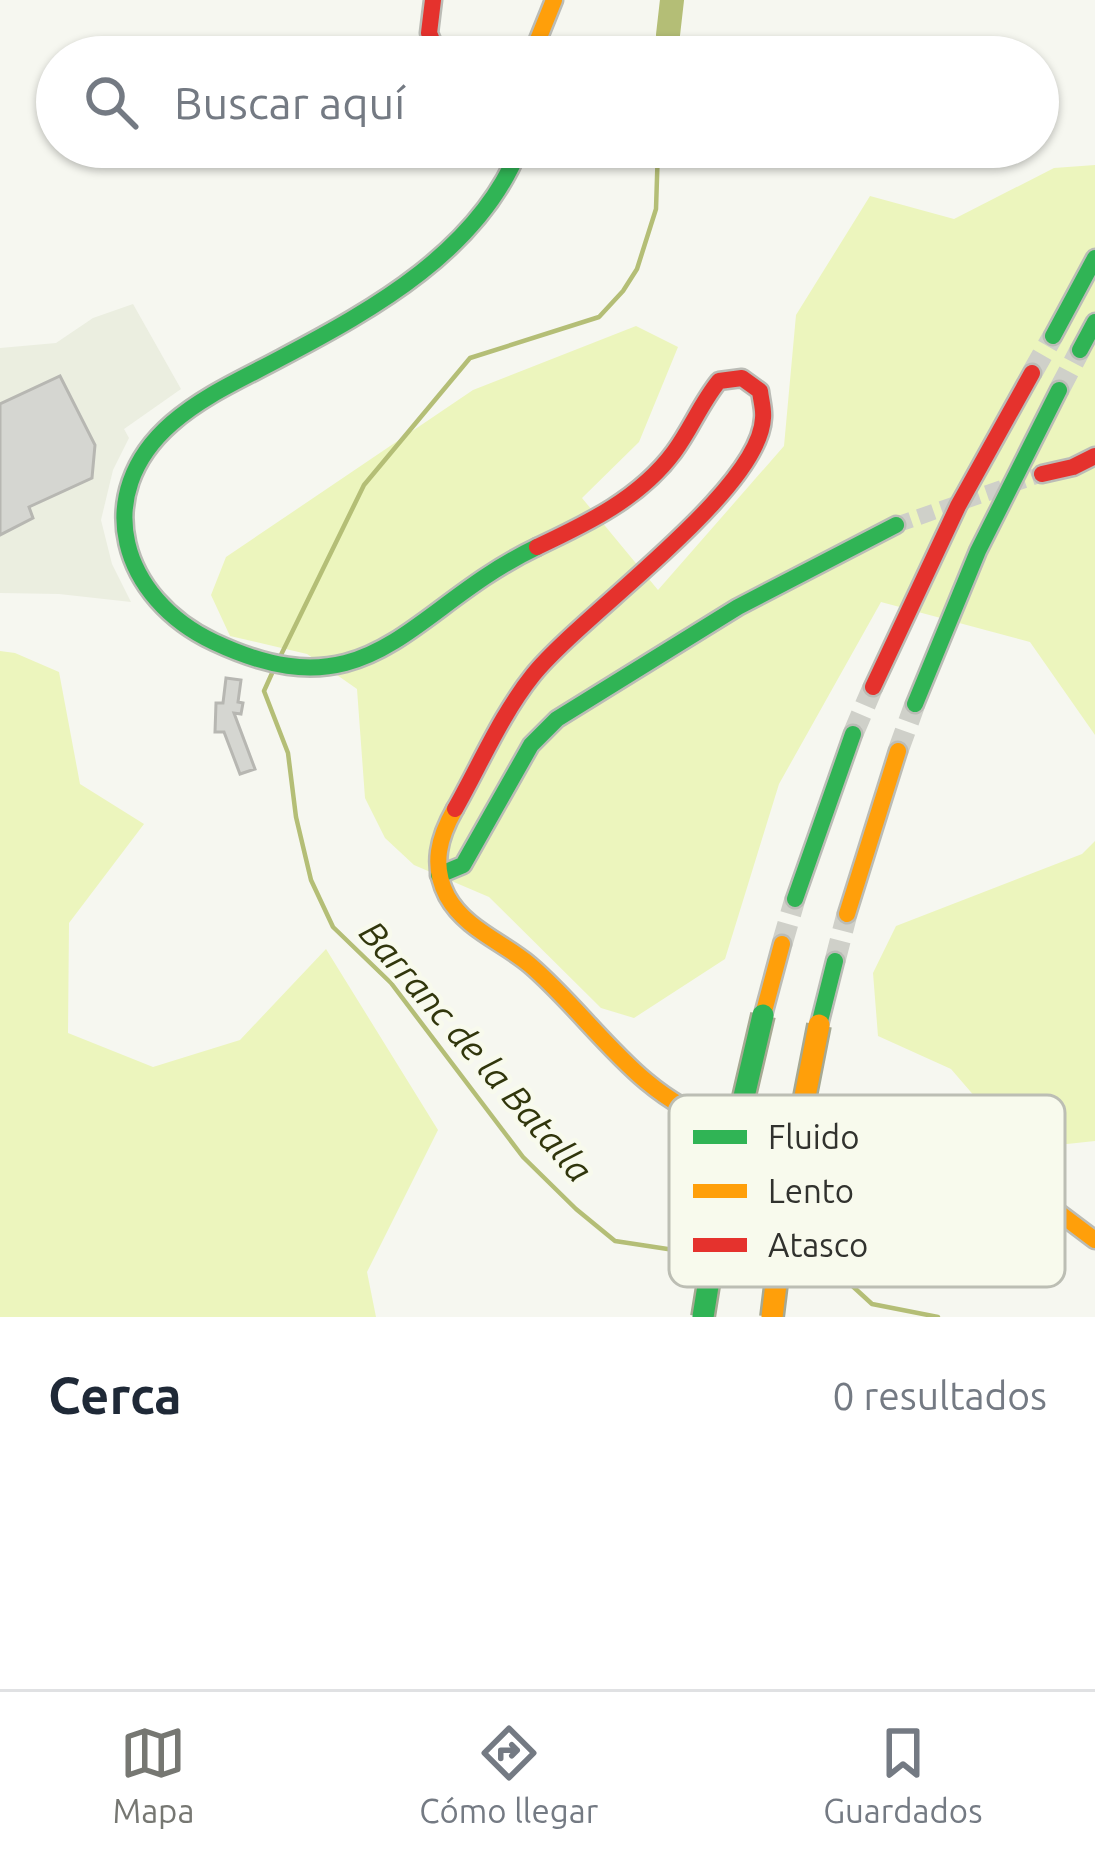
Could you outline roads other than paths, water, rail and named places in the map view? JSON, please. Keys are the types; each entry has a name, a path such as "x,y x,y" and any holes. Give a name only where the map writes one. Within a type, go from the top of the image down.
{"main road":[{"path":"430,36 434,0"},
{"path":"537,0 542,24"},
{"path":"539,36 554,0"},
{"path":"513,168 508,182 466,234 372,304 188,411 158,435 131,477 125,511 128,553 151,598 202,638 299,671 328,672 356,665 489,572 643,486 667,461 719,381 739,377 757,386 764,401 764,424 748,456 690,530 566,638 534,675 439,842 439,875 462,916 533,967 604,1045 669,1099"},
{"path":"1053,336 1095,258"},
{"path":"1080,350 1095,322"},
{"path":"873,687 950,523 1032,374"},
{"path":"915,704 977,551 1059,389"},
{"path":"1042,475 1095,456"},
{"path":"439,875 463,865 531,745 556,719 738,607 896,525"},
{"path":"795,899 853,734"},
{"path":"847,914 898,751"},
{"path":"744,1095 782,944"},
{"path":"805,1095 835,961"},
{"path":"1065,1218 1095,1240"},
{"path":"704,1317 709,1287"},
{"path":"772,1317 776,1287"}],"waterway":[{"path":"668,35 672,0"},
{"name":"Barranc de la Batalla","path":"278,661 364,485 470,358 599,317 623,291 637,269 656,209 657,168"},
{"name":"Barranc de la Batalla","path":"273,671 264,691 288,753 311,880 333,927 391,983 523,1157 576,1209 615,1241 669,1249"},
{"name":"Barranc de la Batalla","path":"854,1287 872,1304 938,1317"}],"tunnel":[{"path":"1032,373 1053,336"},
{"path":"1059,390 1080,350"},
{"path":"896,525 1042,474"},
{"path":"853,734 873,687"},
{"path":"898,751 915,704"},
{"path":"782,944 795,899"},
{"path":"835,961 847,914"}]}
